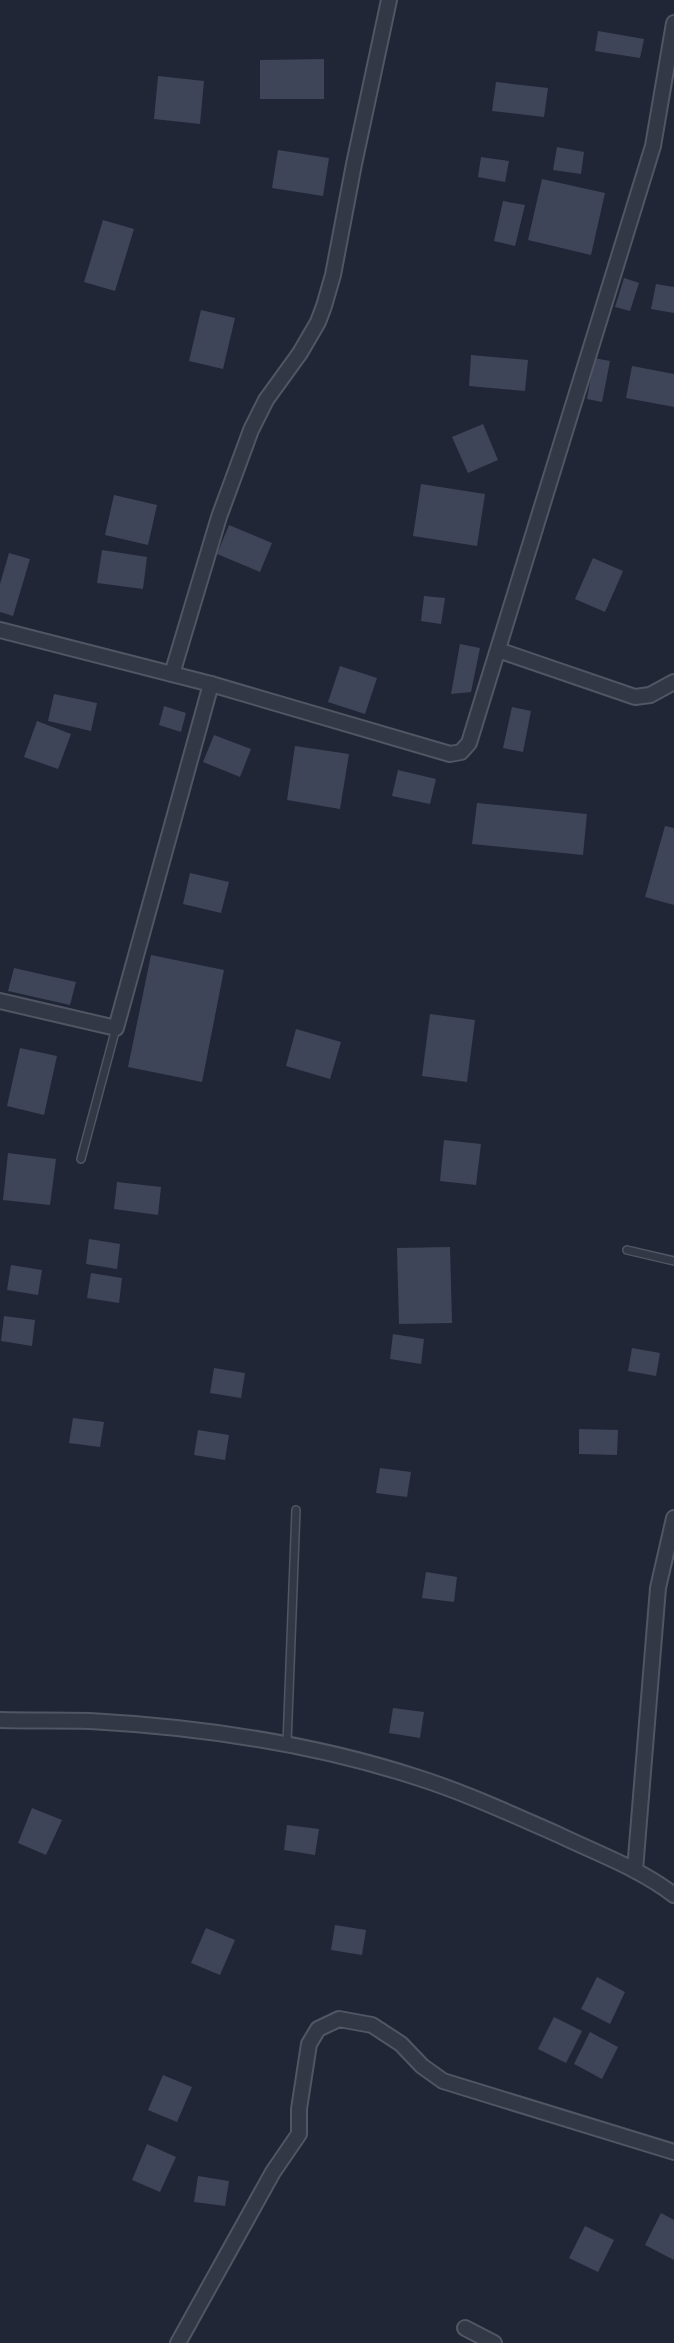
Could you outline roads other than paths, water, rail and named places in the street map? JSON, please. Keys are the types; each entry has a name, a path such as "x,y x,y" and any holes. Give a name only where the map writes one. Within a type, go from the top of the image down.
{"street":[{"path":"172,674 215,529 251,430 266,400 306,343 324,306 333,275 389,0"},
{"path":"0,630 211,684 450,754 461,752 469,743 653,146 674,23"},
{"path":"498,650 635,697 650,695 674,682"},
{"path":"0,1001 116,1028 211,684"},
{"path":"635,1870 658,1588 674,1518"},
{"path":"0,1720 144,1725 287,1744 418,1777 491,1804 635,1870 674,1895"},
{"path":"178,2343 273,2172 299,2134 299,2109 309,2044 318,2029 339,2019 372,2025 401,2044 422,2066 443,2081 674,2152"},
{"path":"465,2328 494,2343"}],"lane":[{"path":"81,1159 116,1028"},
{"path":"627,1250 674,1261"},
{"path":"287,1744 296,1510"}]}
